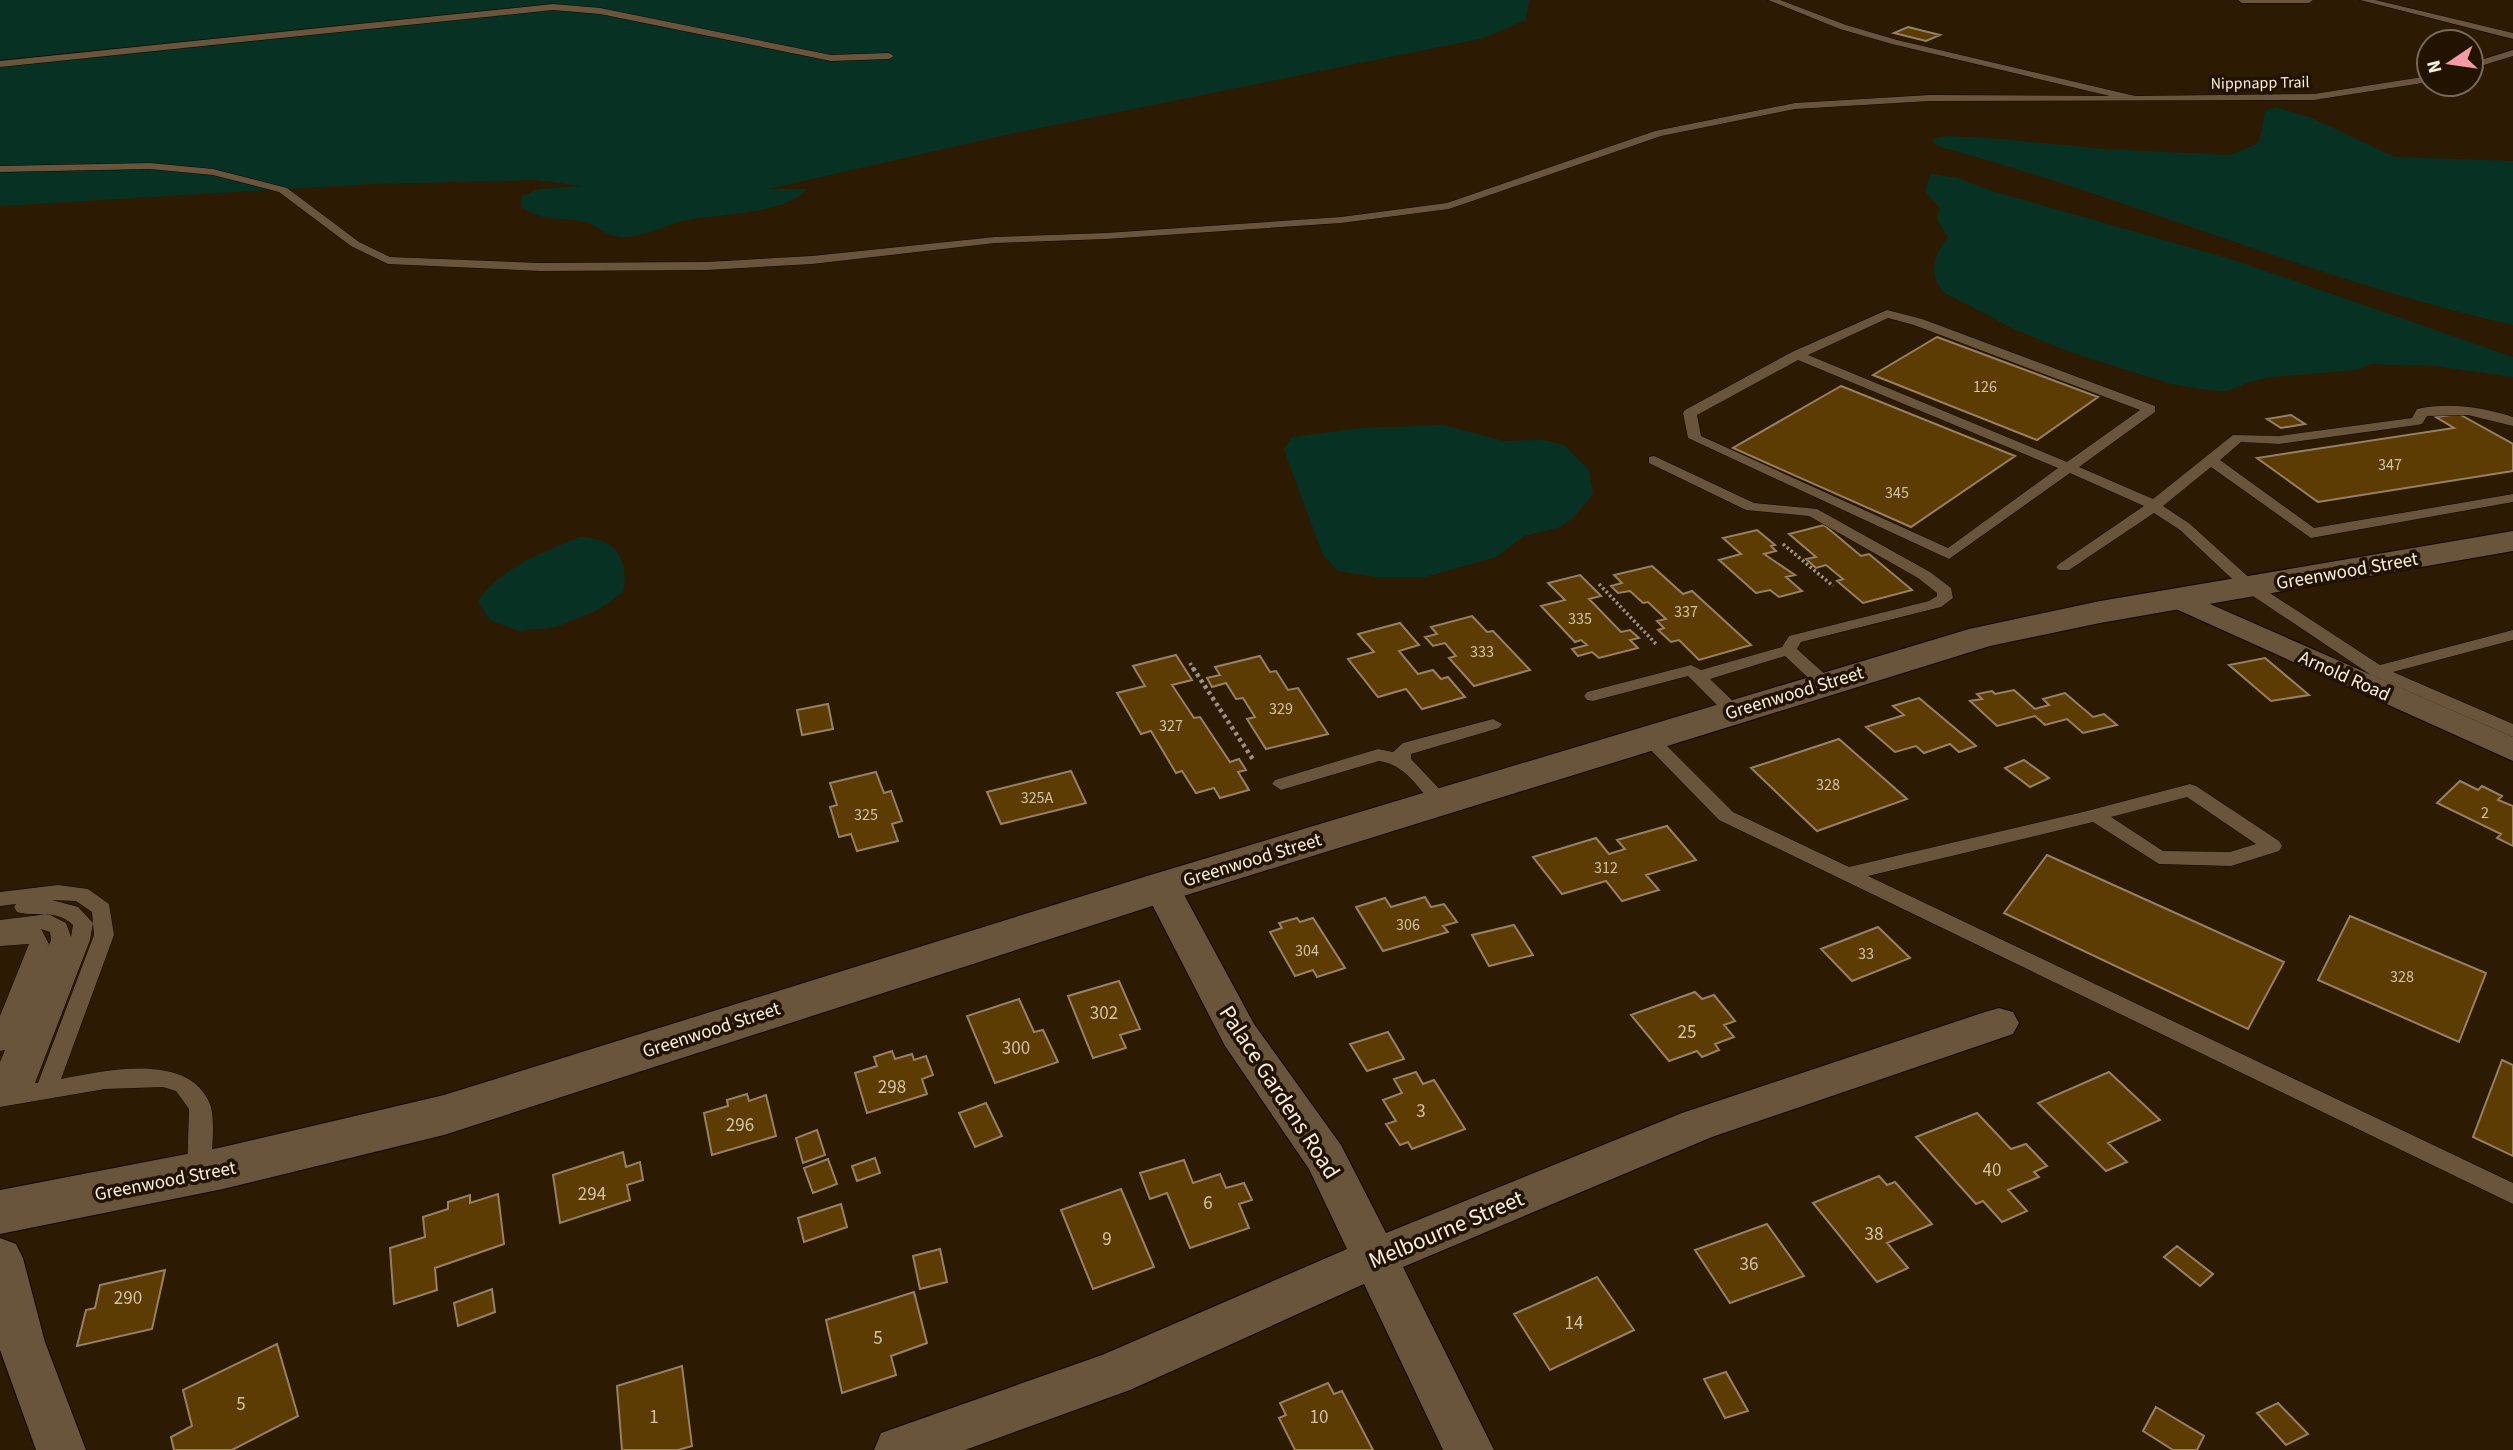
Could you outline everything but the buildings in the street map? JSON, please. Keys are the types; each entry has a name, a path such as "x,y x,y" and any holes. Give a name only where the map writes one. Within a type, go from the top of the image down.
{"main road":[{"name":"Greenwood Street","path":"0,1212 199,1175 328,1146 444,1115 1162,887 1824,683 1992,635 2072,617 2513,541"}],"street":[{"name":"Arnold Road","path":"2178,599 2513,750"},
{"name":"Palace Gardens Road","path":"1162,887 1239,1035 1326,1158 1377,1257 1469,1450"},
{"name":"Melbourne Street","path":"900,1450 1113,1374 1377,1257 1697,1125 1999,1023"},
{"path":"0,1258 21,1342 61,1450"}],"lane":[{"name":"Nippnapp Trail","path":"1772,0 1843,27 1895,42 2135,99 2314,97 2415,81"},
{"path":"2242,0 2309,0"},
{"path":"2277,0 2289,2"},
{"path":"2364,0 2513,36"},
{"path":"0,64 564,6 831,58 889,56"},
{"path":"2485,62 2513,53"},
{"path":"0,170 150,166 213,172 283,190 355,244 388,260 540,267 707,266 812,260 995,240 1105,236 1341,220 1449,206 1659,133 1794,106 1930,98 2135,99"},
{"path":"1887,314 1918,322 2150,409 1949,554 1695,438 1690,413 1797,355 1887,314"},
{"path":"1797,355 2142,498 2185,527 2250,587 2377,671 2513,731"},
{"path":"2064,567 2154,506 2238,438 2279,440 2417,421 2421,412 2451,408 2495,415 2513,422"},
{"path":"2210,459 2311,533 2513,498"},
{"path":"1654,460 1751,507 1812,512 1924,575 1945,591 1945,598 1935,604 1795,639 1788,650 1697,677"},
{"path":"2377,671 2513,635"},
{"path":"1788,650 1824,683"},
{"path":"1593,696 1691,670 1733,711"},
{"path":"1402,759 1402,752 1409,747 1493,724"},
{"path":"1648,737 1726,816 2513,1194"},
{"path":"1281,784 1378,755 1393,755 1402,759 1440,802"},
{"path":"1847,874 2190,790 2272,846 2231,859 2159,857 2095,815"},
{"path":"0,899 58,892 81,894 102,909 104,934 46,1090"},
{"path":"0,911 46,905 74,911 83,923 80,940 7,1094"},
{"path":"0,927 48,921 59,928 61,940 7,1094"},
{"path":"0,939 34,934 39,944 0,1043"},
{"path":"7,1094 105,1080 163,1077 184,1085 200,1107 199,1175"}],"path":[{"path":"1783,544 1833,586"},
{"path":"1600,584 1657,645"},
{"path":"1190,663 1254,761"}],"green space":[{"path":"0,0 1529,0 1526,20 1484,38 1010,134 768,189 805,191 781,205 682,221 626,237 614,236 578,221 540,216 521,207 522,196 539,189 582,186 536,180 372,184 0,206"},
{"path":"2275,107 2312,118 2395,157 2513,161 2513,325 2369,286 2086,191 1944,148 1935,144 1932,139 1948,136 2104,149 2229,155 2255,145 2260,140 2265,111"},
{"path":"1931,174 1958,178 1992,191 2234,260 2513,357 2513,377 2435,366 2371,364 2357,370 2271,377 2227,391 2206,390 2171,384 2070,352 2016,330 1943,292 1934,271 1936,257 1948,237 1937,219 1940,208 1925,191"},
{"path":"1443,425 1504,441 1544,440 1564,445 1589,470 1593,494 1572,519 1558,528 1524,536 1496,557 1425,577 1376,577 1338,571 1323,555 1284,450 1292,437 1363,428"},
{"path":"580,537 602,541 617,552 624,569 623,592 598,610 556,627 519,631 490,620 478,602 497,580 523,562"}]}
